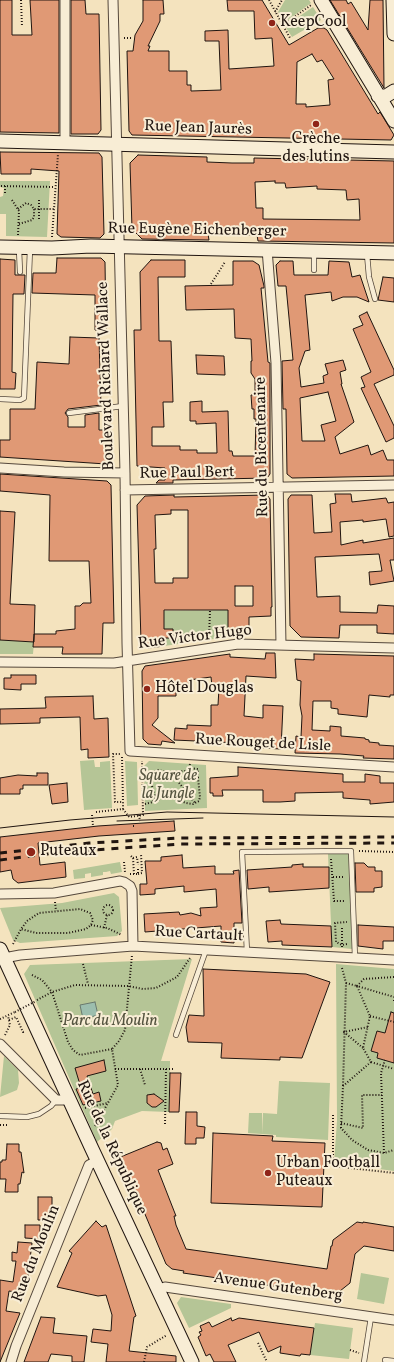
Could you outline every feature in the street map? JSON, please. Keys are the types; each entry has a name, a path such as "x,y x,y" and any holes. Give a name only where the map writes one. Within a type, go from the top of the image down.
{"street":[{"path":"62,142 65,0"},
{"name":"Boulevard Richard Wallace","path":"113,0 118,248 126,473 128,661 126,753"},
{"path":"393,0 394,34"},
{"path":"317,2 394,121"},
{"path":"378,96 386,96 394,90"},
{"name":"Rue Jean Jaurès","path":"0,141 116,143 394,152"},
{"name":"Rue Eugène Eichenberger","path":"0,247 52,248 91,246 118,248 268,249 394,253"},
{"name":"Rue du Bicentenaire","path":"268,249 276,363 281,645"},
{"path":"0,468 72,473 126,473"},
{"name":"Rue Paul Bert","path":"125,490 394,485"},
{"name":"Rue Victor Hugo","path":"0,662 108,663 238,644 394,648"},
{"name":"Rue Rouget de Lisle","path":"126,753 394,767"},
{"path":"0,894 54,893 120,881 130,886 132,891 133,946"},
{"name":"Rue Cartault","path":"2,954 20,955 133,946 394,960"},
{"name":"Rue de la République","path":"2,954 63,1100 97,1161 192,1362"},
{"path":"0,1043 63,1100"},
{"name":"Rue du Moulin","path":"11,1362 16,1346 89,1165 97,1161"},
{"name":"Avenue Gutenberg","path":"158,1289 165,1286 394,1320"}],"lane":[{"path":"20,272 24,248"},
{"path":"0,399 20,400 24,398 24,248"},
{"path":"314,251 314,270"},
{"path":"366,252 369,278 375,299"},
{"path":"69,413 123,406"},
{"path":"247,952 242,852 351,851 355,958"},
{"path":"176,1035 206,950"},
{"path":"0,1116 27,1117 39,1114 63,1100"},
{"path":"364,1362 371,1317"},
{"path":"385,1360 394,1361"}],"path":[{"path":"21,0 22,27"},
{"path":"268,0 290,38"},
{"path":"276,12 282,0"},
{"path":"283,25 317,2"},
{"path":"124,38 132,38"},
{"path":"52,248 55,187 62,142"},
{"path":"1,186 55,187"},
{"path":"5,186 6,193"},
{"path":"12,200 19,208 19,224 24,248"},
{"path":"39,200 40,220"},
{"path":"19,208 22,205 28,204 34,209 54,209"},
{"path":"19,224 29,222 33,219 34,209"},
{"path":"211,284 228,258"},
{"path":"209,640 210,610"},
{"path":"123,802 115,802 113,754 126,753"},
{"path":"122,763 123,809 129,816 143,815 142,765"},
{"path":"145,804 168,796 186,803 195,803 199,801 198,769 189,768 190,764"},
{"path":"153,802 155,795 150,780 152,773 157,770 177,772 186,771 198,778"},
{"path":"163,771 163,776"},
{"path":"177,772 176,779 195,803"},
{"path":"96,812 123,809"},
{"path":"92,815 93,826"},
{"path":"139,815 140,821"},
{"path":"331,851 334,901 350,901"},
{"path":"351,851 394,852"},
{"path":"124,862 125,874 142,873 141,854"},
{"path":"134,874 132,857 137,857 138,874"},
{"path":"333,877 348,876"},
{"path":"55,902 56,910"},
{"path":"104,928 107,915 113,911 112,906 109,905 104,908 104,913 107,915"},
{"path":"13,944 21,929 31,916 38,913 56,910 86,910 90,913 93,920 91,926"},
{"path":"348,943 342,945 336,942 336,923 350,922 350,919"},
{"path":"21,929 36,933 68,933 77,932 91,926 104,928 122,935"},
{"path":"342,928 342,972 346,983 341,1128 352,1140 368,1150 384,1153 394,1150"},
{"path":"32,975 42,980 52,992 68,1042 73,1050 80,1055 112,1050 119,1042 125,1030 133,946"},
{"path":"0,1019 52,992 75,985 88,984 109,987 128,986 150,989 171,982 177,977 196,950"},
{"path":"83,964 88,984"},
{"path":"357,986 364,979 394,977"},
{"path":"346,983 394,997"},
{"path":"357,986 370,1016 363,1048"},
{"path":"0,1043 10,1025 8,1016"},
{"path":"370,1016 394,1022"},
{"path":"344,1032 368,1027"},
{"path":"344,1032 363,1048 371,1062 394,1069"},
{"path":"93,1130 118,1085 112,1050"},
{"path":"384,1153 381,1073 385,1060"},
{"path":"343,1086 371,1062"},
{"path":"115,1069 173,1069"},
{"path":"140,1069 145,1085"},
{"path":"165,1124 166,1069"},
{"path":"341,1123 363,1128 362,1096 382,1094"},
{"path":"80,1109 108,1103"},
{"path":"333,1115 333,1166 394,1173"},
{"path":"0,1125 7,1125"},
{"path":"144,1362 147,1347 170,1333"},
{"path":"258,1343 267,1362"}],"green space":[{"path":"285,0 309,0 311,3 288,20 283,18 278,12"},
{"path":"313,7 321,20 292,37 285,26"},
{"path":"0,181 50,181 47,237 6,236 6,214 0,214 0,197 3,196 4,188 0,187"},
{"path":"228,610 228,637 164,646 164,638 173,637 173,629 164,629 164,611"},
{"path":"0,640 34,642 33,654 0,654"},
{"path":"94,760 95,767 100,767 100,762 110,761 112,808 84,810 80,761"},
{"path":"125,761 137,762 138,805 127,806"},
{"name":"Square de la Jungle","path":"149,761 206,765 207,808 145,811 144,766"},
{"path":"328,854 349,854 352,949 332,947"},
{"path":"120,862 122,872 111,874 110,871 103,872 103,875 91,877 91,873 85,874 85,878 74,879 73,870"},
{"path":"114,893 119,897 122,931 117,936 20,943 13,940 0,908 62,903"},
{"name":"Parc du Moulin","path":"192,959 161,1061 170,1061 169,1112 142,1111 115,1121 112,1129 97,1142 24,974 30,965"},
{"path":"336,964 394,969 394,1171 334,1163 337,1121"},
{"path":"4,1056 18,1070 19,1083 17,1090 0,1097"},
{"path":"279,1081 330,1083 328,1140 276,1137 276,1135 262,1134 263,1113 277,1114"},
{"path":"249,1113 262,1113 262,1134 248,1133"},
{"path":"361,1273 389,1278 384,1304 357,1299"},
{"path":"181,1297 231,1304 231,1308 189,1328 177,1303"},
{"path":"315,1323 353,1328 349,1359 310,1355"}],"shaded area":[{"path":"95,1002 98,1015 83,1019 80,1005"}],"building":[{"path":"0,0 12,0 12,35 32,35 30,0 59,0 59,133 0,132"},
{"path":"71,0 85,0 86,14 99,14 101,130 98,134 71,134"},
{"path":"143,0 163,0 164,14 160,14 160,21 148,46 150,46 148,51 169,51 169,71 187,71 187,85 191,85 191,91 221,90 219,41 205,41 205,31 228,30 229,69 274,66 272,38 255,39 254,11 228,11 227,0 262,0 289,45 318,28 324,28 327,30 378,114 380,112 394,135 391,140 132,135 129,131 127,51 133,51 135,35 143,21","holes":["312,54 317,62 322,60 334,79 328,80 330,105 306,107 306,104 296,104 297,62"]},
{"path":"330,0 346,0 348,4 351,2 368,30 370,0 383,0 384,88"},
{"path":"0,152 99,153 102,157 104,234 100,238 61,237 57,234 59,171 31,169 31,174 1,174"},
{"path":"138,155 207,157 207,162 232,163 254,163 254,158 394,161 394,243 258,241 257,235 208,234 209,240 142,239 132,229 130,163","holes":["275,181 275,183 285,183 286,188 317,186 317,189 346,190 347,200 359,199 360,220 263,219 263,208 256,208 255,182"]},
{"path":"57,258 101,258 105,262 106,331 95,330 95,295 32,293 33,273 56,273"},
{"path":"0,259 15,260 15,275 25,275 24,294 13,294 12,372 16,373 15,389 0,389"},
{"path":"151,260 185,260 185,277 158,277 159,341 171,341 173,402 163,402 164,427 152,427 152,446 180,446 180,450 197,450 197,453 217,453 216,423 196,424 196,421 190,421 190,402 202,401 202,412 228,411 229,451 232,451 233,456 255,456 256,419 254,419 254,409 252,409 251,395 255,395 255,379 251,373 251,339 235,338 234,309 186,310 185,286 233,285 233,261 253,261 259,265 264,286 264,288 261,288 268,362 270,363 270,474 267,478 173,480 173,483 156,483 159,480 165,480 165,468 137,466 134,330 141,330 140,272"},
{"path":"280,261 293,261 294,275 328,275 329,261 349,262 352,277 360,275 369,302 357,297 343,297 332,301 331,292 305,295 310,350 305,351 299,368 301,387 324,383 323,376 328,374 325,364 343,360 346,370 340,372 341,384 354,422 335,437 340,454 368,445 371,455 383,450 387,460 394,460 394,476 292,478 287,474 286,409 283,409 282,361 293,360 286,286 278,286 276,265","holes":["328,392 336,421 321,425 325,441 302,441 300,398"]},
{"path":"383,277 394,278 394,302 378,300"},
{"path":"367,312 394,370 394,375 374,384 394,426 394,438 386,442 361,388 365,387 361,377 371,372 353,329 363,325 359,316"},
{"path":"70,337 99,338 101,405 68,409 65,413 68,417 68,427 85,427 85,415 99,413 99,430 108,430 109,460 106,464 0,457 0,440 10,440 10,409 35,409 37,362 69,364"},
{"path":"196,355 224,356 225,375 197,374"},
{"path":"0,474 107,481 111,485 114,623 103,623 102,654 62,654 63,647 33,647 34,634 56,634 56,631 75,629 75,606 80,606 83,603 91,603 89,561 49,561 50,495 0,491"},
{"path":"335,494 351,494 352,502 386,498 388,503 394,502 394,536 389,537 386,519 363,522 363,520 340,522 341,545 363,540 363,543 394,538 394,560 390,560 394,581 370,585 369,572 382,571 379,554 315,557 317,597 340,596 340,612 377,613 378,605 394,606 394,634 377,633 377,625 340,625 339,638 301,637 290,626 288,499 291,495 312,495 314,533 332,532 330,504 336,503"},
{"path":"174,495 174,497 267,495 270,499 271,616 249,617 249,631 228,631 228,610 164,610 164,629 173,629 173,638 164,638 164,646 148,648 141,642 137,505 145,496","holes":["171,510 188,510 188,578 173,578 173,583 155,583 155,515 171,514","235,586 253,586 253,606 235,606"]},
{"path":"0,511 15,512 10,604 35,605 34,642 0,640"},
{"path":"266,653 275,653 276,678 246,676 244,716 263,718 263,705 283,706 281,749 261,748 262,744 174,740 175,728 187,729 187,725 211,726 211,705 218,705 219,688 212,687 211,677 189,680 189,684 176,686 176,696 158,696 158,718 152,725 175,743 162,741 161,745 148,744 143,739 142,671 145,666 230,654 230,657 265,659"},
{"path":"314,654 394,656 394,695 390,695 390,697 369,695 367,717 338,714 338,709 331,708 331,701 313,701 312,730 330,731 330,726 341,727 341,736 365,738 369,740 369,742 379,743 379,745 394,746 394,759 363,758 364,756 340,754 295,753 296,736 301,737 302,716 300,705 301,681 297,680 295,659 314,660"},
{"path":"11,675 36,675 36,684 21,684 21,690 4,689 4,678 11,678"},
{"path":"93,696 94,719 108,718 109,757 88,758 88,749 81,750 80,717 40,718 40,723 0,724 0,709 46,708 45,697"},
{"path":"238,767 343,774 343,782 365,782 365,774 380,776 380,783 394,783 394,802 370,804 370,800 343,798 343,792 295,793 295,801 280,802 263,802 263,790 222,790 223,796 213,796 213,793 210,793 210,778 238,776"},
{"path":"37,773 48,773 48,785 23,785 23,789 20,789 20,794 0,794 0,778 18,775 37,776"},
{"path":"67,783 68,802 52,804 49,785"},
{"path":"174,821 175,831 99,836 38,843 40,865 65,862 66,877 18,883 13,879 11,870 0,872 0,837 98,826"},
{"path":"182,855 183,868 215,866 215,874 234,874 233,871 239,870 242,923 234,923 234,943 221,942 221,926 145,932 144,914 179,912 180,915 191,913 201,916 200,908 217,907 216,889 184,892 184,886 155,889 155,894 140,895 140,884 147,884 145,861 161,861 161,857"},
{"path":"355,863 364,863 368,867 375,867 375,871 382,871 382,887 374,888 374,892 356,892"},
{"path":"303,864 303,867 329,867 329,888 269,892 269,887 248,889 247,870 292,867 292,865"},
{"path":"280,920 281,924 331,926 332,947 282,945 282,941 268,942 266,921"},
{"path":"358,925 394,927 394,941 383,941 383,949 358,946"},
{"path":"203,969 306,974 330,982 302,1058 280,1057 280,1060 221,1058 222,1043 188,1042 186,1027 189,1015 204,1016"},
{"path":"391,1012 394,1013 394,1063 377,1058 378,1053 371,1051 377,1031 385,1033"},
{"path":"104,1060 106,1071 87,1076 93,1094 99,1092 101,1101 83,1105 76,1089 81,1088 75,1068"},
{"path":"170,1073 181,1073 179,1112 169,1112"},
{"path":"154,1094 164,1101 156,1107 152,1107 147,1103 147,1095"},
{"path":"186,1112 197,1112 197,1126 205,1127 204,1138 196,1138 196,1144 185,1144"},
{"name":"Urban Football Puteaux","path":"213,1133 273,1136 272,1141 325,1143 322,1207 211,1203"},
{"path":"157,1142 161,1143 163,1150 167,1148 173,1164 158,1170 176,1216 174,1216 176,1225 186,1249 327,1269 333,1240 357,1222 363,1222 394,1227 394,1251 364,1246 355,1254 350,1283 335,1295 183,1273 184,1271 172,1269 166,1264 131,1181 125,1183 116,1162 118,1158"},
{"path":"7,1144 19,1144 19,1152 21,1152 24,1173 22,1172 20,1184 18,1184 18,1192 5,1192 6,1179 0,1179 0,1162 2,1162 2,1160 6,1160"},
{"path":"38,1197 52,1197 52,1220 38,1220"},
{"path":"96,1221 102,1227 106,1225 136,1316 134,1317 129,1351 176,1356 176,1362 106,1362 108,1344 91,1342 93,1329 111,1331 112,1315 106,1295 98,1296 57,1287 72,1253 69,1251"},
{"path":"25,1225 40,1225 40,1239 25,1238"},
{"path":"18,1242 32,1243 27,1284 25,1283 23,1293 9,1291 6,1311 20,1313 0,1362 0,1280 13,1282 16,1261 12,1261 12,1252 17,1253"},
{"path":"41,1317 55,1318 53,1333 87,1336 84,1362 72,1362 72,1356 51,1354 48,1362 24,1362"},
{"path":"231,1318 232,1321 239,1318 314,1328 310,1355 301,1354 300,1356 280,1353 281,1346 268,1352 259,1332 228,1345 236,1362 214,1362 210,1354 206,1356 198,1337 201,1335 199,1332 202,1331 200,1326 209,1322 212,1327"}],"tram line":[{"path":"0,828 70,820 167,812 394,817"},
{"path":"117,821 203,818"}],"railway":[{"path":"0,853 89,843 180,838 394,837"},
{"path":"0,860 63,852 181,844 394,843"}],"place":[{"name":"KeepCool","path":"272,23"},
{"name":"Crèche des lutins","path":"316,124"},
{"name":"Hôtel Douglas","path":"147,689"},
{"name":"Puteaux","path":"31,852"},
{"name":"Urban Football Puteaux","path":"268,1173"}]}
